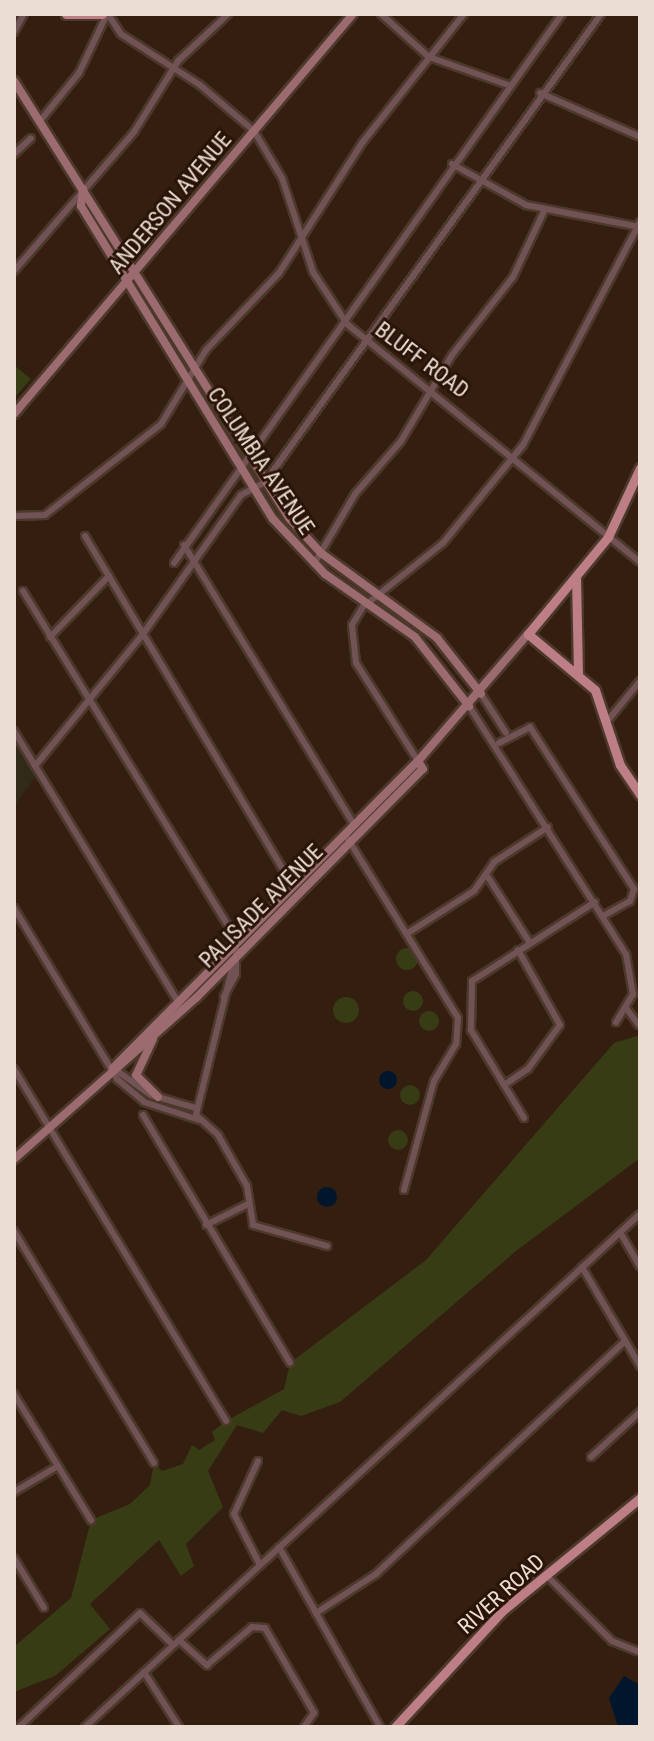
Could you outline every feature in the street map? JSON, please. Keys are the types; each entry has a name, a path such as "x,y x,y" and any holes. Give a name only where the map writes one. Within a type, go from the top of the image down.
{"main road":[{"path":"66,14 106,14"},
{"name":"ANDERSON AVENUE","path":"14,414 353,14"},
{"name":"COLUMBIA AVENUE","path":"14,81 136,271 265,482 321,553 437,638 481,694"},
{"name":"COLUMBIA AVENUE","path":"83,189 81,206 252,488 314,564 430,651 469,706"},
{"name":"PALISADE AVENUE","path":"14,1159 113,1068 176,999 418,761 481,694 608,537 640,468"},
{"path":"578,673 573,596 580,569"},
{"path":"528,634 578,673 609,719 620,765 640,795"},
{"name":"PALISADE AVENUE","path":"113,1068 157,1033 295,899 423,769 418,761"},
{"path":"158,1097 136,1075 176,999"},
{"name":"RIVER ROAD","path":"395,1727 502,1611 640,1498"}],"street":[{"path":"14,32 24,14"},
{"path":"40,121 79,73 106,14"},
{"name":"BLUFF ROAD","path":"106,14 121,34 173,68 254,131 282,178 313,272 365,341 432,391 640,562"},
{"path":"14,271 134,132 173,68 228,14"},
{"path":"381,14 429,57 508,85"},
{"path":"14,516 45,515 140,444 188,383 195,367 301,237 429,57 464,14"},
{"path":"174,563 452,164 562,14"},
{"path":"35,766 143,634 252,488 265,482 477,179 601,14"},
{"path":"540,93 640,137"},
{"path":"14,154 31,138"},
{"path":"418,761 352,654 352,625 369,604 383,596 443,543 512,458 608,295 639,225 544,211 452,164"},
{"path":"314,564 521,264 544,211"},
{"path":"85,536 293,882 295,899"},
{"path":"184,545 353,823"},
{"path":"50,637 109,576"},
{"path":"23,591 236,939 239,955 224,997 196,1108 247,1186 253,1225 327,1246"},
{"path":"609,719 640,681"},
{"path":"481,694 506,733"},
{"path":"469,706 499,743 626,954 637,985 616,1022"},
{"path":"499,743 506,733 521,725 533,729 634,889 630,901 603,916"},
{"path":"14,731 176,999"},
{"path":"408,933 474,891 486,874 548,827"},
{"path":"344,832 458,1018 456,1044 434,1081 404,1190"},
{"path":"486,874 530,943"},
{"path":"524,1118 477,1043 472,981 595,902"},
{"path":"14,908 113,1068 144,1102 204,1122"},
{"path":"504,1085 528,1069 560,1025 518,950"},
{"path":"626,1008 639,1025"},
{"path":"113,1068 158,1097 196,1108"},
{"path":"14,1069 226,1421"},
{"path":"143,1115 290,1363"},
{"path":"206,1225 248,1204"},
{"path":"85,1727 640,1214"},
{"path":"14,1231 154,1463"},
{"path":"620,1232 640,1266"},
{"path":"582,1267 640,1366"},
{"path":"316,1613 376,1574 625,1341"},
{"path":"14,1394 91,1520"},
{"path":"591,1457 640,1412"},
{"path":"258,1461 234,1514 260,1565"},
{"path":"14,1492 58,1466"},
{"path":"279,1547 380,1727"},
{"path":"14,1558 44,1608"},
{"path":"547,1576 612,1641 637,1651"},
{"path":"19,1727 140,1613 203,1666 252,1627 265,1628 314,1713 304,1727"},
{"path":"144,1672 179,1727"}],"shaded area":[{"path":"14,731 39,772 14,806"}],"green space":[{"path":"14,365 31,379 14,398"},
{"path":"407,948 415,951 418,959 415,967 407,970 399,967 396,959 399,951"},
{"path":"413,991 420,994 423,1001 420,1008 413,1011 406,1008 403,1001 406,994"},
{"path":"346,997 355,1001 359,1010 355,1019 346,1023 337,1019 333,1010 337,1001"},
{"path":"429,1011 436,1014 439,1021 436,1028 429,1031 422,1028 419,1021 422,1014"},
{"path":"640,1035 640,1158 516,1251 340,1402 301,1416 282,1410 263,1433 237,1425 208,1471 223,1507 186,1544 194,1566 181,1576 159,1540 90,1604 110,1629 55,1676 14,1692 14,1647 71,1598 91,1520 130,1504 150,1485 154,1463 162,1471 183,1464 192,1445 199,1450 215,1440 212,1432 226,1421 284,1389 290,1363 426,1260 614,1043"},
{"path":"410,1085 417,1088 420,1095 417,1102 410,1105 403,1102 400,1095 403,1088"},
{"path":"398,1130 405,1133 408,1140 405,1147 398,1150 391,1147 388,1140 391,1133"}],"water":[{"path":"388,1071 397,1080 388,1089 379,1080"},
{"path":"327,1187 334,1190 337,1197 334,1204 327,1207 320,1204 317,1197 320,1190"},
{"path":"624,1676 640,1685 640,1727 618,1727 609,1698"}]}
